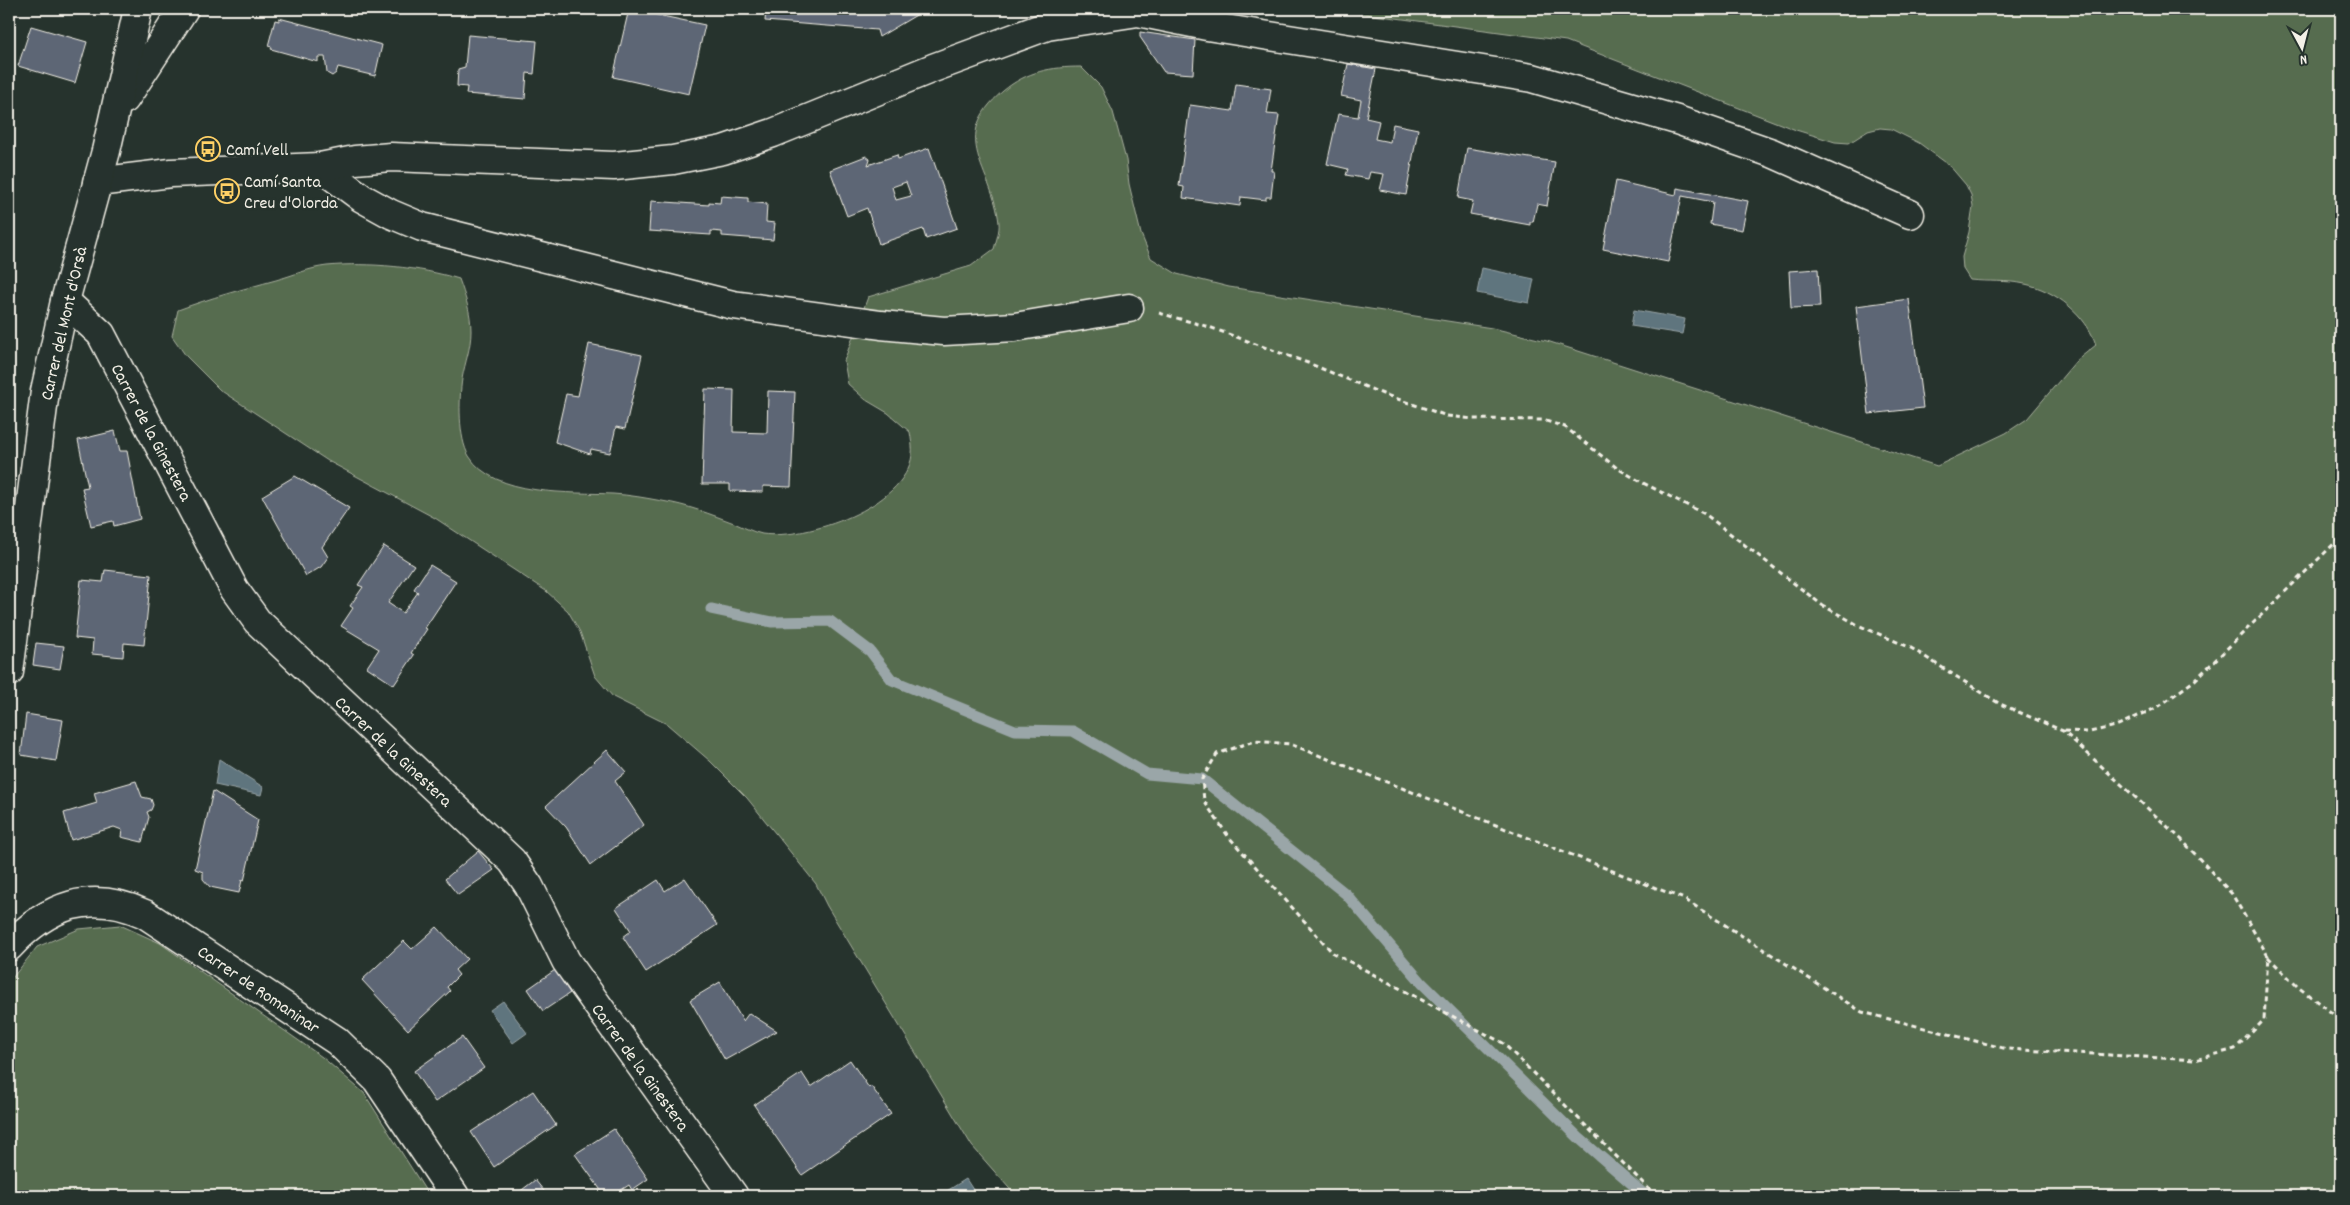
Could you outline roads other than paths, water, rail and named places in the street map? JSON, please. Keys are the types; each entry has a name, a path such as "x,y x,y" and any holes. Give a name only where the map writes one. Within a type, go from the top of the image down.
{"street":[{"name":"Carrer del Mont d'Orsà","path":"9,672 45,391 65,301 115,114 138,9"},
{"path":"115,114 184,9"},
{"path":"97,182 171,172 320,167 355,160 391,157 614,166 673,160 723,150 773,133 933,68 1048,26 1138,12 1207,26 1532,78 1677,120 1772,153 1910,214"},
{"path":"320,167 362,198 391,214 422,227 733,305 881,325 944,331 1014,327 1129,308"},
{"name":"Carrer de la Ginestera","path":"65,301 100,334 234,589 258,621 512,861 529,886 566,961 734,1196"},
{"name":"Carrer de Romaninar","path":"9,947 22,932 47,914 67,907 88,902 107,903 125,905 145,914 337,1041 354,1056 377,1080 455,1196"}],"water":[{"path":"1482,268 1534,279 1529,303 1477,293"},
{"path":"1634,310 1685,319 1682,334 1631,326"},
{"path":"219,759 263,787 261,795 215,785"},
{"path":"503,1001 527,1033 513,1043 490,1010"},
{"path":"966,1179 977,1196 943,1196 942,1194"}],"waterway":[{"path":"711,609 772,622 830,621 870,651 892,680 1015,730 1073,731 1147,774 1202,779 1346,894 1422,983 1579,1138 1646,1196"}],"place":[{"name":"Camí Vell","path":"208,149"},
{"name":"Camí Santa Creu d'Olorda","path":"227,191"}]}
